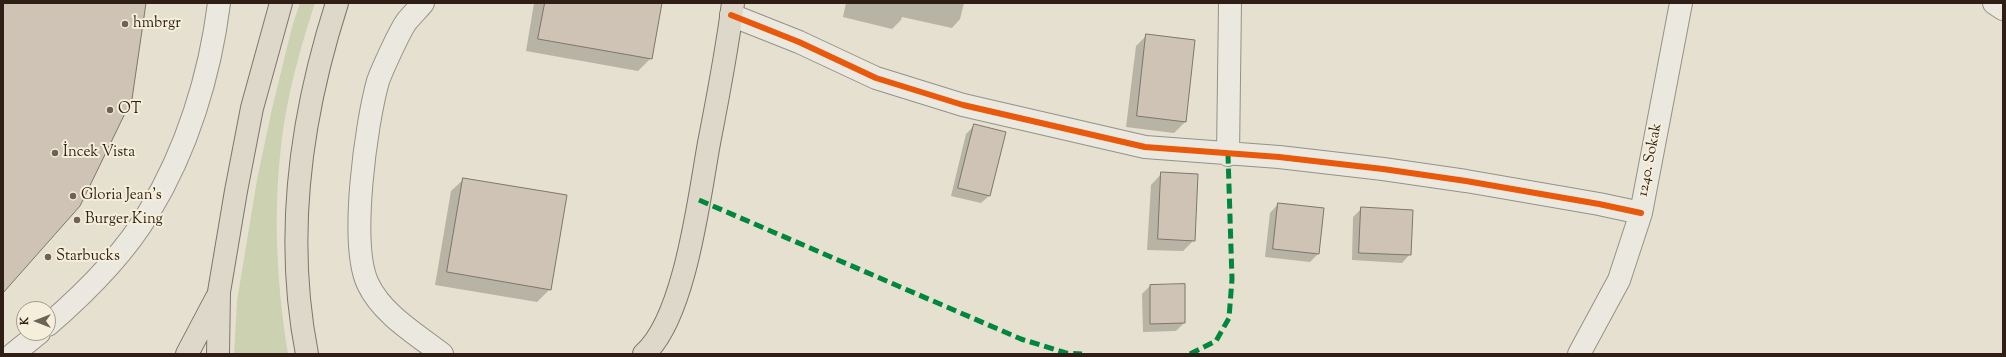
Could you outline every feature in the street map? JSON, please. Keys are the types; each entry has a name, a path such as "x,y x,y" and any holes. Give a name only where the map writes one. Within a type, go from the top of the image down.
{"main road":[{"path":"218,354 219,292 236,191 252,108 281,3"},
{"path":"307,354 302,329 297,258 300,183 305,132 314,89 337,3"},
{"path":"644,354 658,338 665,325 676,300 683,274 699,200 732,9"},
{"path":"187,354 219,292"}],"street":[{"path":"56,318 70,306 126,245 149,212 169,174 200,95 219,3"},
{"path":"423,3 406,22 379,80 366,135 360,216 361,257 368,284 376,298 387,310 442,354"},
{"path":"1228,155 1230,3"},
{"name":"1240. Sokak","path":"1579,354 1619,280 1641,213 1681,3"},
{"path":"1994,3 2003,9"},
{"path":"732,9 876,78 963,104 1145,147 1228,155 1279,157 1406,172 1600,204 1641,213"},
{"path":"12,354 29,341"}],"green space":[{"path":"300,3 315,3 306,30 286,112 277,202 280,294 288,354 234,354 237,301 257,180 272,109 292,27"}],"building":[{"name":"İncek Vista","path":"3,3 146,3 132,99 80,206 3,293"},
{"path":"545,3 662,3 652,59 538,39"},
{"path":"1146,34 1195,40 1186,122 1137,116"},
{"path":"974,124 1006,132 990,196 958,188"},
{"path":"1161,172 1198,174 1195,241 1158,239"},
{"path":"463,178 567,195 551,290 447,272"},
{"path":"1278,203 1324,208 1319,254 1273,249"},
{"path":"1361,207 1413,210 1411,255 1359,253"},
{"path":"1185,284 1185,323 1150,324 1150,285"}],"marked path":[{"path":"1190,354 1216,341 1229,318 1232,279 1228,155"},
{"path":"699,200 1021,339 1066,353 1082,354"}],"cycle path":[{"path":"731,15 799,42 876,78 963,105 1145,147 1279,157 1383,169 1466,181 1599,204 1641,213"}],"place":[{"name":"hmbrgr","path":"125,24"},
{"name":"OT","path":"110,110"},
{"name":"İncek Vista","path":"55,153"},
{"name":"Gloria Jean's","path":"73,196"},
{"name":"Burger King","path":"77,220"},
{"name":"Starbucks","path":"48,257"}]}
